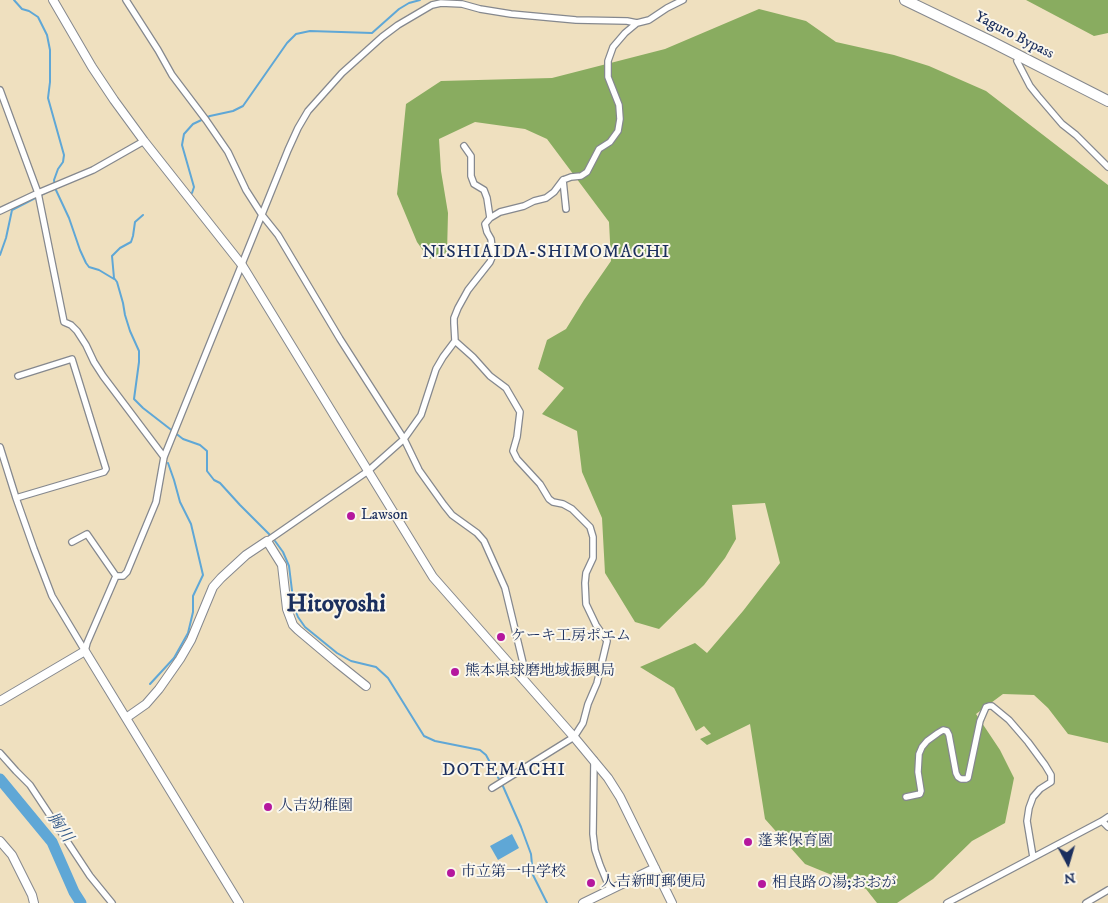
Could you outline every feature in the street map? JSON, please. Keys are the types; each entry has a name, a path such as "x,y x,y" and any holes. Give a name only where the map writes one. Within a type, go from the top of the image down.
{"highway":[{"name":"Yaguro Bypass","path":"905,0 990,40 1108,101"}],"street":[{"path":"53,0 92,66 144,141 242,265 433,577 523,678 608,778 620,797 672,903"},
{"path":"126,0 172,75 228,152 246,190 278,235 340,339 404,440 419,470 452,515 477,533 484,541 505,588 524,667 523,678"},
{"path":"116,576 123,576 127,572 156,502 164,457 298,128 308,111 342,72 382,37 432,2 462,4 511,14 637,23 649,20 683,0"},
{"path":"126,718 146,704 180,659 191,640 213,587 220,578 246,555 368,471 404,440 421,415 436,369 455,341 454,318 458,308 468,290 490,262 493,255 491,239 485,224 490,218 500,212 546,198 564,180 581,176 587,172 599,149 610,142 618,131 619,105 608,77 608,61 614,47 625,33 637,23"},
{"path":"1017,61 1030,86 1062,124 1076,135 1108,167"},
{"path":"0,90 38,193 64,322 71,325 77,331 103,376 164,457"},
{"path":"0,212 38,193 93,170 144,141"},
{"path":"464,146 471,156 471,176 474,184 484,190 487,198 490,218"},
{"path":"564,180 566,209"},
{"path":"455,341 490,376 506,388 520,412 518,437 514,451 518,459 540,484 549,499 572,509 590,527 593,537 594,558 586,573 584,583 586,604 596,625 607,641 597,682 583,723 574,737 492,788"},
{"path":"16,498 104,472 106,469 72,359 18,376"},
{"path":"0,447 16,498 52,596 239,903"},
{"path":"72,542 87,534 116,576"},
{"path":"267,541 282,565 287,609 294,625 366,686"},
{"path":"0,702 85,651 116,576"},
{"path":"906,797 920,794 919,754 927,740 943,730 947,731 949,735 958,777 961,779 968,778 980,721 986,707 992,706 1021,734 1046,765 1051,775 1051,782 1033,797 1029,808 1027,822 1033,857"},
{"path":"0,753 30,785 90,876 112,903"},
{"path":"594,760 593,834 598,857 610,889"},
{"path":"947,903 1108,817"},
{"path":"1102,821 1108,827"},
{"path":"0,841 12,855 32,895 34,903"},
{"path":"583,903 655,868"},
{"path":"1086,903 1108,890"}],"green space":[{"path":"1026,0 1108,0 1108,33 1094,36"},
{"path":"759,9 806,21 836,42 894,55 929,66 986,91 1108,185 1108,743 1068,734 1048,708 1034,695 1003,694 976,714 1000,750 1014,778 1005,823 972,841 933,879 897,903 877,903 866,889 805,864 765,819 750,724 707,745 700,739 711,734 704,726 696,731 674,688 640,667 695,643 707,653 743,611 780,563 765,503 732,505 736,539 725,558 704,585 659,629 635,622 605,573 602,518 582,472 577,431 542,414 564,388 538,369 547,340 566,329 611,261 609,222 547,139 525,129 475,122 439,139 441,171 448,213 447,253 429,259 417,242 397,194 406,104 441,81 552,78 665,49"}],"water":[{"path":"512,834 519,848 498,860 490,846"}],"waterway":[{"path":"14,0 22,9 38,17 47,35 50,50 48,98 64,155 63,162 54,180 55,188 86,263 89,267 99,270 114,279"},
{"path":"192,193 194,187 182,145 184,134 193,124 210,116 233,111 243,106 287,43 296,34 310,31 372,33 399,9 409,3 420,0"},
{"path":"0,255 12,210 47,192"},
{"path":"143,215 135,222 131,242 120,248 112,256 114,278 117,282 130,331 139,351 134,399 183,439 200,445 207,451 207,471 270,535"},
{"path":"150,684 174,658 188,633 193,612 193,596 203,575 191,524 180,502 168,463"},
{"path":"275,541 283,552 289,566 294,607 305,627 337,653 351,661 376,667 388,678 424,736 435,741 480,750 486,755 500,781"},
{"name":"胸川","path":"0,779 52,842 74,892 81,903"},
{"path":"502,784 531,854 533,875 547,903"}],"place":[{"name":"Lawson","path":"351,516"},
{"name":"ケーキ工房ポエム","path":"501,637"},
{"name":"熊本県球磨地域振興局","path":"455,672"},
{"name":"人吉幼稚園","path":"268,807"},
{"name":"蓬莱保育園","path":"748,842"},
{"name":"市立第一中学校","path":"451,873"},
{"name":"人吉新町郵便局","path":"591,883"},
{"name":"相良路の湯;おおが","path":"762,884"}],"district":[{"name":"NISHIAIDA-SHIMOMACHI","path":"546,253"},
{"name":"Hitoyoshi","path":"336,606"},
{"name":"DOTEMACHI","path":"504,771"}]}
